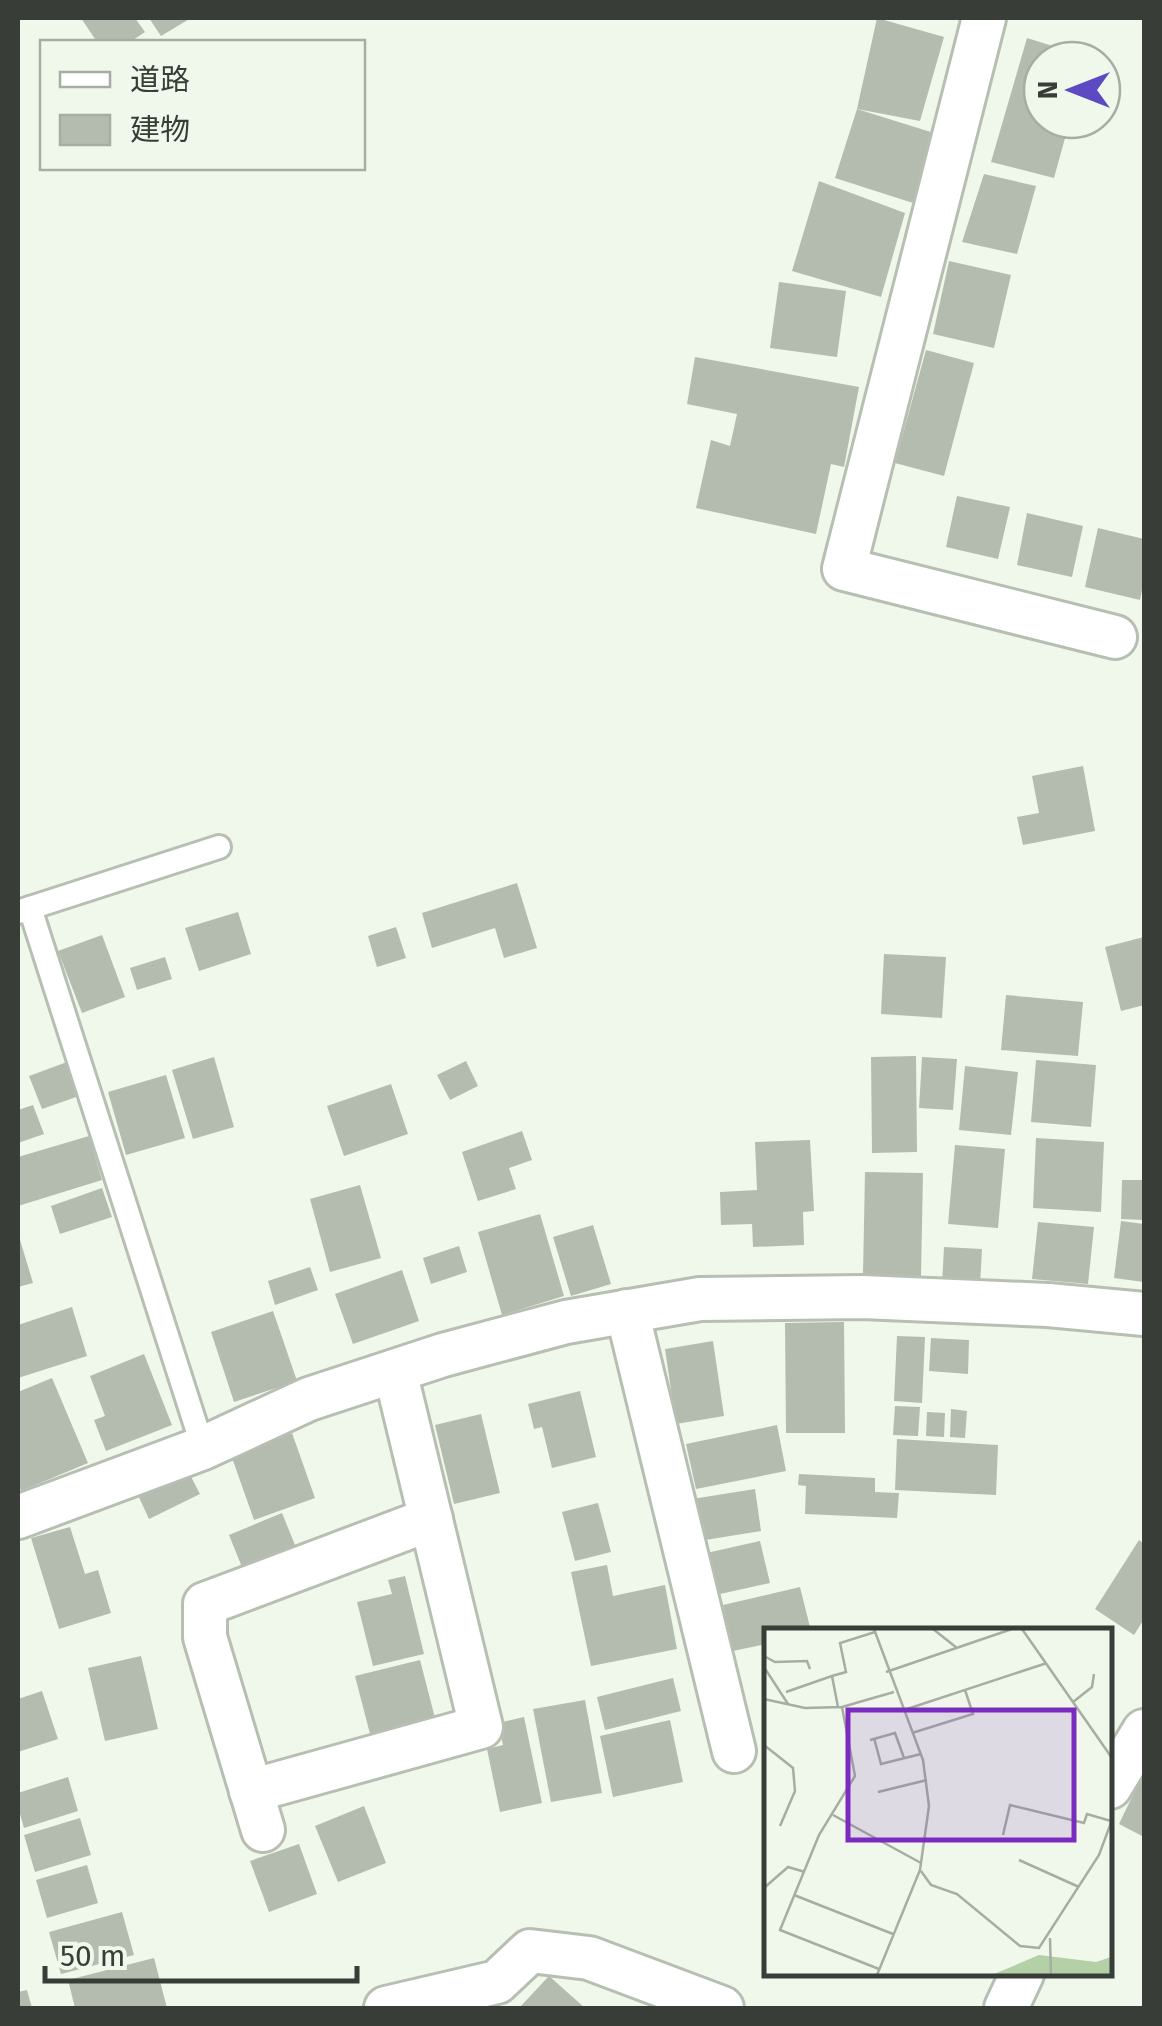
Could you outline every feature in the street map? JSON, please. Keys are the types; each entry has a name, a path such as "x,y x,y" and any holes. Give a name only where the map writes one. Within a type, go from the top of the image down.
{"street":[{"path":"984,18 844,569 1115,636"},
{"path":"18,1517 203,1448 309,1399 566,1322 700,1299 862,1297 1048,1305 1144,1314"},
{"path":"628,1312 734,1751"},
{"path":"395,1371 481,1727 257,1810 205,1637 205,1604 430,1519"},
{"path":"1112,1784 1144,1730"},
{"path":"386,2008 497,1982 530,1951 590,1958 722,2008"},
{"path":"1006,2008 1021,1976"}],"lane":[{"path":"203,1448 24,910 219,847"}],"building":[{"path":"81,18 135,18 145,32 133,40 96,40"},
{"path":"149,18 191,18 161,36"},
{"path":"877,18 944,37 920,121 857,109"},
{"path":"1022,55 1022,140 1064,140 1054,178 991,162"},
{"path":"857,109 934,133 913,203 835,178"},
{"path":"984,174 1036,186 1017,254 962,242"},
{"path":"819,181 905,213 881,297 792,271"},
{"path":"949,261 1011,275 994,348 933,334"},
{"path":"779,282 846,291 837,357 770,348"},
{"path":"926,350 974,363 944,476 895,463"},
{"path":"695,357 859,387 844,467 831,464 816,534 696,508 711,440 730,446 737,414 687,404"},
{"path":"957,496 1010,507 998,559 946,547"},
{"path":"1027,513 1083,526 1072,577 1017,565"},
{"path":"1098,528 1144,539 1140,600 1085,587"},
{"path":"1083,766 1095,831 1023,845 1017,817 1039,813 1032,776"},
{"path":"517,883 537,948 504,958 495,928 432,948 422,913"},
{"path":"238,912 251,954 199,971 185,928"},
{"path":"396,927 406,958 377,967 368,936"},
{"path":"102,935 125,997 82,1013 58,951"},
{"path":"1144,937 1144,1005 1121,1011 1105,947"},
{"path":"884,954 946,957 942,1018 881,1014"},
{"path":"165,957 172,979 137,990 130,968"},
{"path":"1006,995 1083,1002 1078,1056 1001,1050"},
{"path":"916,1056 917,1152 872,1153 871,1057"},
{"path":"214,1057 234,1127 193,1139 172,1070"},
{"path":"922,1057 957,1059 953,1110 919,1108"},
{"path":"1036,1060 1096,1065 1091,1127 1031,1122"},
{"path":"466,1061 478,1086 450,1100 437,1075"},
{"path":"67,1062 79,1096 42,1109 29,1076"},
{"path":"965,1066 1018,1072 1011,1135 959,1130"},
{"path":"166,1075 185,1138 126,1155 108,1092"},
{"path":"391,1084 408,1134 344,1156 327,1106"},
{"path":"33,1105 44,1134 18,1143 18,1110"},
{"path":"522,1131 532,1160 509,1168 516,1189 478,1201 462,1152"},
{"path":"89,1136 102,1180 18,1206 18,1157"},
{"path":"1036,1138 1104,1142 1101,1212 1033,1208"},
{"path":"810,1140 814,1211 803,1212 804,1245 753,1247 752,1224 721,1225 720,1192 757,1190 755,1142"},
{"path":"955,1145 1005,1149 998,1228 948,1224"},
{"path":"865,1172 923,1173 921,1276 863,1275"},
{"path":"1122,1180 1144,1180 1144,1220 1121,1219"},
{"path":"360,1185 381,1258 330,1272 310,1199"},
{"path":"102,1188 112,1217 60,1234 51,1206"},
{"path":"540,1214 564,1296 502,1315 478,1232"},
{"path":"1121,1221 1144,1224 1144,1282 1114,1278"},
{"path":"1038,1222 1094,1227 1088,1284 1032,1279"},
{"path":"593,1225 611,1284 571,1296 553,1237"},
{"path":"18,1233 33,1283 18,1287"},
{"path":"459,1246 467,1272 431,1284 423,1258"},
{"path":"944,1247 982,1249 980,1286 942,1285"},
{"path":"310,1267 318,1290 275,1305 268,1281"},
{"path":"402,1270 419,1321 353,1344 335,1294"},
{"path":"72,1307 87,1356 18,1378 18,1325"},
{"path":"273,1311 297,1381 234,1402 211,1332"},
{"path":"844,1322 845,1433 786,1433 785,1323"},
{"path":"897,1336 925,1337 922,1403 894,1401"},
{"path":"931,1338 969,1340 968,1374 929,1371"},
{"path":"713,1341 724,1416 676,1424 665,1349"},
{"path":"144,1354 172,1425 106,1451 94,1420 105,1416 90,1376"},
{"path":"52,1378 88,1463 21,1491 18,1392"},
{"path":"580,1391 596,1457 552,1468 542,1427 534,1429 528,1404"},
{"path":"895,1406 920,1407 918,1436 893,1435"},
{"path":"951,1409 967,1411 965,1438 950,1437"},
{"path":"927,1412 945,1413 944,1437 926,1436"},
{"path":"481,1414 500,1493 454,1504 435,1425"},
{"path":"777,1425 786,1471 696,1489 686,1444"},
{"path":"292,1433 315,1498 254,1520 231,1455"},
{"path":"897,1439 998,1445 996,1495 895,1490"},
{"path":"187,1469 200,1494 149,1519 137,1493"},
{"path":"799,1474 875,1478 875,1492 899,1493 897,1518 805,1514 806,1486 798,1485"},
{"path":"755,1489 761,1531 699,1541 692,1499"},
{"path":"598,1503 611,1552 575,1561 562,1512"},
{"path":"282,1513 297,1550 244,1572 229,1535"},
{"path":"70,1527 85,1574 98,1570 111,1613 59,1629 31,1538"},
{"path":"1139,1540 1144,1544 1144,1619 1134,1635 1095,1609"},
{"path":"760,1541 770,1583 711,1596 702,1554"},
{"path":"607,1565 613,1596 665,1585 677,1649 591,1666 571,1572"},
{"path":"405,1576 424,1654 373,1666 357,1602 392,1594 388,1580"},
{"path":"800,1587 810,1628 764,1628 764,1645 733,1651 723,1605"},
{"path":"141,1656 158,1729 105,1741 88,1668"},
{"path":"420,1660 435,1718 370,1734 355,1676"},
{"path":"673,1678 681,1711 605,1730 597,1697"},
{"path":"42,1691 58,1739 18,1752 18,1699"},
{"path":"585,1700 602,1793 551,1802 533,1709"},
{"path":"524,1717 542,1803 500,1812 487,1749 503,1745 498,1723"},
{"path":"670,1720 683,1782 613,1797 600,1736"},
{"path":"1144,1772 1144,1837 1119,1824"},
{"path":"68,1777 78,1811 24,1828 18,1793"},
{"path":"364,1806 386,1863 338,1882 315,1826"},
{"path":"80,1818 91,1855 35,1872 24,1835"},
{"path":"299,1844 317,1894 269,1912 250,1861"},
{"path":"87,1865 98,1903 47,1918 36,1880"},
{"path":"122,1912 134,1955 61,1974 49,1932"},
{"path":"154,1958 167,2008 75,2008 68,1980"},
{"path":"549,1976 585,2008 519,2008"},
{"path":"27,1990 32,2008 18,2008 18,1992"}]}
